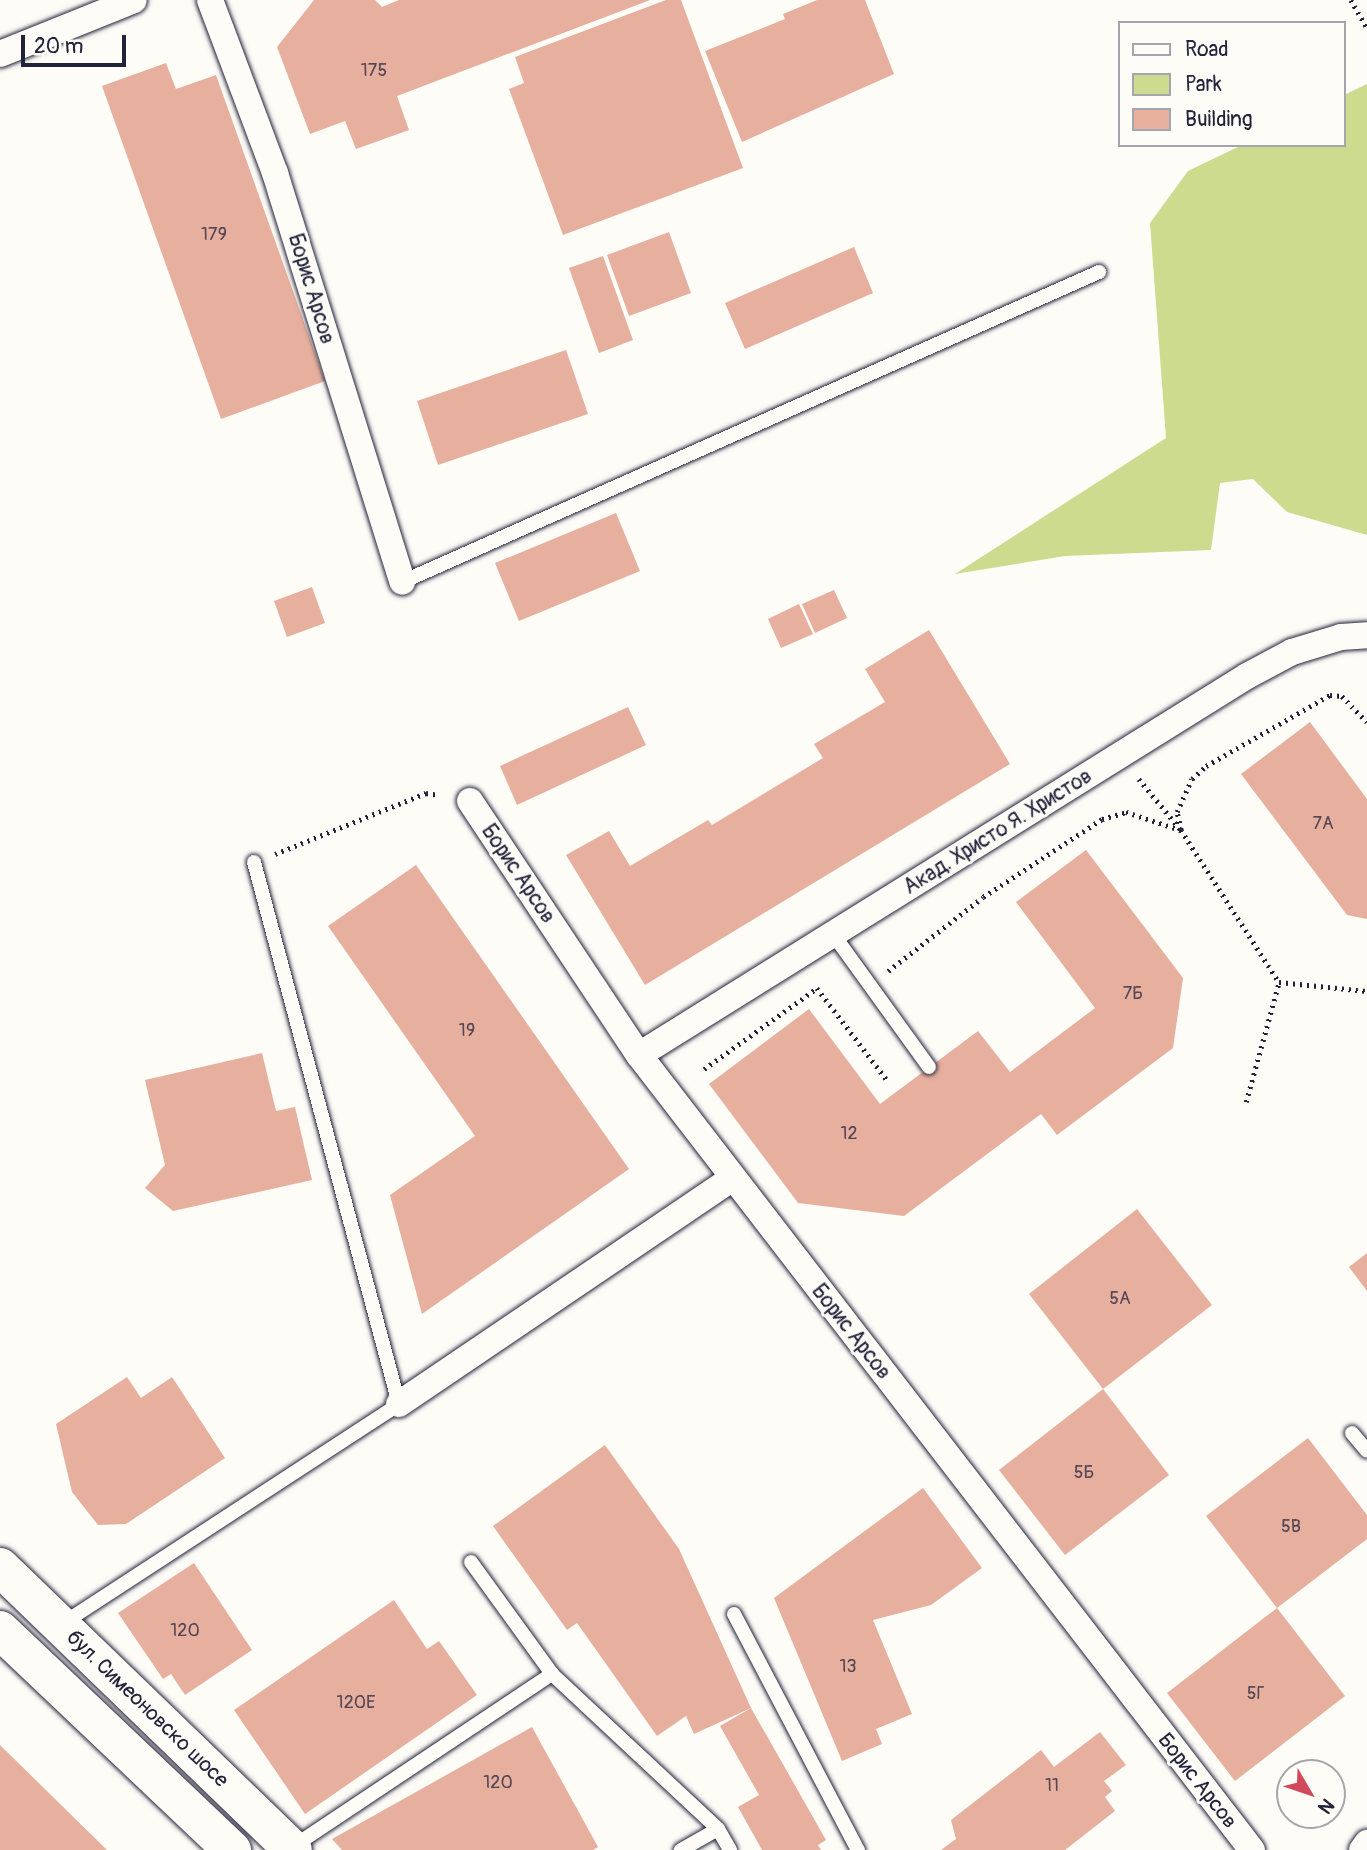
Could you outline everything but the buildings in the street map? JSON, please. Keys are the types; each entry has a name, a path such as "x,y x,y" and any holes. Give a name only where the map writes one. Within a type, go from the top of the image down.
{"main road":[{"name":"бул. Симеоновско шосе","path":"0,1567 292,1849"},
{"name":"бул. Симеоновско шосе","path":"0,1630 218,1845"}],"street":[{"path":"0,54 134,0"},
{"name":"Борис Арсов","path":"209,0 275,173 402,582"},
{"name":"Акад. Христо Я. Христов","path":"639,1055 1292,652 1341,637 1367,635"},
{"name":"Борис Арсов","path":"470,801 639,1055 1252,1850"},
{"path":"399,1404 733,1178"},
{"path":"1363,1850 1367,1843"}],"lane":[{"path":"402,582 1099,272"},
{"path":"61,1625 399,1404 254,862"},
{"path":"833,934 929,1067"},
{"path":"1352,1433 1367,1451"},
{"path":"471,1562 552,1674 718,1829 730,1850"},
{"path":"734,1615 858,1850"},
{"path":"292,1849 552,1674"},
{"path":"681,1850 718,1829"}],"path":[{"path":"1350,0 1367,28"},
{"path":"1181,830 1177,812 1182,792 1206,766 1329,695 1342,696 1367,722"},
{"path":"1122,755 1181,830 1279,982 1246,1102"},
{"path":"254,862 426,793 470,801"},
{"path":"886,972 983,897 1102,819 1126,812 1181,830"},
{"path":"1279,982 1367,991"},
{"path":"704,1069 817,988 887,1080"}],"green space":[{"path":"1367,84 1367,535 1287,512 1253,479 1220,483 1211,550 1065,556 955,574 1166,438 1150,223 1188,171 1238,147 1346,147 1346,94"}]}
